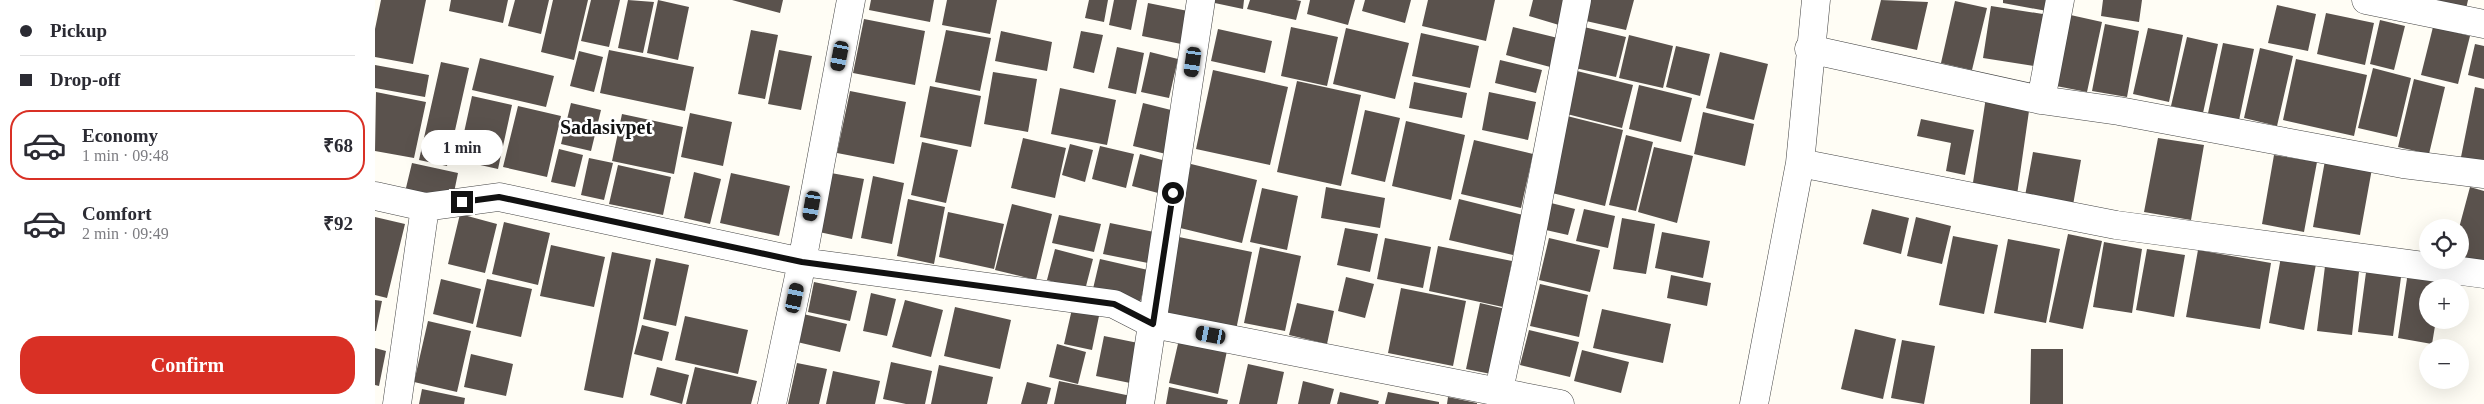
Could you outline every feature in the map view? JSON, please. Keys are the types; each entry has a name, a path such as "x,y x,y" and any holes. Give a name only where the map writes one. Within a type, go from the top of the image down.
{"street":[{"path":"772,404 802,262 851,0"},
{"path":"1140,404 1201,0"},
{"path":"1499,390 1525,269 1577,0"},
{"path":"1754,404 1801,163 1809,49 1815,0"},
{"path":"2041,100 2060,0"},
{"path":"2366,0 2484,24"},
{"path":"1809,49 2041,100 2119,111 2403,164 2484,174"},
{"path":"1801,163 2116,225 2484,274"},
{"path":"375,196 425,207 499,197 802,262 1114,304 1153,324 1499,390 1560,404"},
{"path":"397,404 425,207"}],"building":[{"path":"381,0 426,0 413,64 375,57 375,29"},
{"path":"451,0 508,0 503,23 449,11"},
{"path":"515,0 549,0 541,34 508,26"},
{"path":"553,0 588,0 574,60 541,52"},
{"path":"591,0 620,0 609,47 581,41"},
{"path":"628,0 654,2 643,53 618,48"},
{"path":"658,0 689,7 678,60 647,53"},
{"path":"732,0 783,0 780,13"},
{"path":"871,0 934,0 930,22 869,10"},
{"path":"947,0 997,0 990,34 942,25"},
{"path":"1089,0 1108,0 1104,22 1085,18"},
{"path":"1114,0 1137,0 1131,30 1109,25"},
{"path":"1210,0 1244,0 1243,9 1210,2"},
{"path":"1250,0 1301,1 1296,20 1247,9"},
{"path":"1310,0 1355,0 1348,25 1307,14"},
{"path":"1365,0 1411,0 1405,23 1362,11"},
{"path":"1428,0 1495,0 1486,41 1422,26"},
{"path":"1533,0 1566,0 1559,25 1529,16"},
{"path":"1591,0 1634,0 1626,30 1586,21"},
{"path":"1881,0 1928,2 1917,50 1871,40"},
{"path":"2003,0 2049,0 2047,11 2003,3"},
{"path":"2103,0 2142,0 2139,22 2101,16"},
{"path":"2432,0 2468,0 2466,9"},
{"path":"1955,1 1987,8 1972,70 1941,63"},
{"path":"1148,3 1193,12 1186,45 1142,36"},
{"path":"2277,5 2316,14 2308,51 2268,43"},
{"path":"1991,6 2049,15 2040,67 1983,58"},
{"path":"2326,13 2374,23 2365,65 2317,54"},
{"path":"2066,14 2102,22 2087,92 2051,85"},
{"path":"864,19 925,31 915,85 853,73"},
{"path":"2380,20 2405,26 2394,70 2370,64"},
{"path":"2105,24 2139,31 2127,97 2092,91"},
{"path":"1291,27 1338,37 1327,86 1281,76"},
{"path":"1513,27 1562,39 1554,68 1506,55"},
{"path":"1584,27 1626,37 1616,77 1575,68"},
{"path":"2433,27 2470,36 2458,84 2421,75"},
{"path":"1346,28 1409,43 1395,99 1333,84"},
{"path":"2148,28 2183,35 2169,102 2133,94"},
{"path":"1218,29 1272,41 1265,73 1211,61"},
{"path":"751,30 778,35 765,99 738,94"},
{"path":"946,30 991,38 980,91 935,82"},
{"path":"1001,31 1052,42 1047,71 995,61"},
{"path":"1081,31 1103,35 1094,73 1073,68"},
{"path":"1421,33 1479,46 1470,88 1412,76"},
{"path":"1629,35 1673,46 1663,88 1619,78"},
{"path":"2187,37 2218,44 2203,113 2171,106"},
{"path":"2223,43 2254,49 2238,125 2207,118"},
{"path":"2475,44 2484,46 2484,79 2468,75"},
{"path":"1676,46 1710,54 1700,96 1666,87"},
{"path":"1117,47 1144,53 1136,94 1108,88"},
{"path":"2260,48 2293,56 2277,126 2244,118"},
{"path":"609,50 694,67 685,111 600,93"},
{"path":"779,50 812,56 801,110 768,104"},
{"path":"579,51 603,57 594,92 570,86"},
{"path":"1150,52 1178,59 1169,98 1141,92"},
{"path":"1720,52 1768,64 1754,120 1706,108"},
{"path":"480,58 554,76 546,107 472,90"},
{"path":"2296,59 2367,75 2354,136 2283,120"},
{"path":"1500,60 1542,70 1536,93 1495,83"},
{"path":"441,62 469,68 447,166 419,160"},
{"path":"375,65 429,75 425,97 375,88"},
{"path":"2373,68 2411,78 2397,137 2358,128"},
{"path":"1213,70 1288,87 1270,165 1196,149"},
{"path":"1573,70 1633,85 1622,128 1563,113"},
{"path":"993,72 1037,79 1028,132 984,124"},
{"path":"2414,79 2445,87 2429,154 2398,147"},
{"path":"1297,81 1361,95 1341,186 1277,172"},
{"path":"1414,82 1467,93 1462,118 1409,108"},
{"path":"1639,85 1692,98 1681,142 1629,129"},
{"path":"930,86 981,96 971,147 920,137"},
{"path":"2475,87 2484,89 2484,161 2461,157"},
{"path":"1060,88 1116,100 1107,145 1051,134"},
{"path":"850,91 906,102 894,164 837,153"},
{"path":"376,92 426,102 414,158 375,151"},
{"path":"1489,92 1536,102 1528,140 1482,130"},
{"path":"472,96 512,105 498,169 458,160"},
{"path":"1986,97 2030,104 2017,195 1972,189"},
{"path":"571,103 601,110 591,151 561,144"},
{"path":"1143,103 1175,111 1166,154 1133,146"},
{"path":"518,106 561,116 547,177 503,167"},
{"path":"1365,110 1400,118 1385,182 1351,174"},
{"path":"1703,112 1754,124 1745,166 1694,154"},
{"path":"690,113 732,122 723,166 681,157"},
{"path":"622,114 683,127 674,174 612,161"},
{"path":"1567,116 1623,130 1605,206 1548,192"},
{"path":"1921,119 1974,130 1965,175 1946,171 1951,143 1917,136"},
{"path":"1406,121 1465,135 1451,200 1392,186"},
{"path":"1626,135 1653,142 1636,211 1609,205"},
{"path":"1023,138 1066,148 1055,198 1011,188"},
{"path":"2158,138 2204,145 2191,220 2144,212"},
{"path":"1474,140 1533,154 1521,208 1461,194"},
{"path":"922,142 958,150 946,203 911,195"},
{"path":"1070,144 1093,150 1085,182 1062,175"},
{"path":"1100,146 1134,154 1126,188 1092,179"},
{"path":"1654,147 1693,156 1677,223 1638,212"},
{"path":"559,149 583,155 575,187 551,182"},
{"path":"2033,152 2081,160 2073,205 2025,196"},
{"path":"1140,154 1166,161 1158,193 1132,186"},
{"path":"2274,155 2317,162 2304,232 2262,224"},
{"path":"2326,155 2373,163 2360,235 2313,227"},
{"path":"589,158 613,163 604,200 581,195"},
{"path":"412,163 458,173 452,202 405,192"},
{"path":"1191,164 1257,180 1242,243 1176,227"},
{"path":"618,165 671,177 663,215 609,204"},
{"path":"694,172 721,179 710,224 684,218"},
{"path":"731,173 790,186 779,236 720,223"},
{"path":"831,173 864,179 852,239 819,232"},
{"path":"873,176 904,183 892,244 861,238"},
{"path":"1326,187 1385,198 1380,228 1321,218"},
{"path":"2470,187 2484,191 2484,262 2469,258 2469,219 2461,219"},
{"path":"1262,188 1298,196 1287,250 1250,242"},
{"path":"908,199 945,207 934,264 897,256"},
{"path":"1459,199 1523,215 1513,255 1449,240"},
{"path":"1543,201 1575,209 1568,235 1537,228"},
{"path":"1012,204 1052,214 1036,280 995,270"},
{"path":"1584,209 1615,216 1608,248 1576,241"},
{"path":"1872,209 1909,218 1901,254 1863,244"},
{"path":"948,212 1004,224 994,269 939,257"},
{"path":"460,214 497,224 485,273 448,264"},
{"path":"1059,215 1101,224 1094,252 1052,243"},
{"path":"375,217 405,224 387,298 375,295"},
{"path":"1916,217 1951,226 1942,264 1907,256"},
{"path":"1622,218 1655,224 1646,274 1613,269"},
{"path":"504,222 550,233 538,285 492,274"},
{"path":"1110,223 1154,232 1148,263 1103,254"},
{"path":"1345,228 1378,234 1370,272 1337,265"},
{"path":"1662,232 1710,241 1703,278 1655,268"},
{"path":"2068,234 2102,241 2083,329 2049,322"},
{"path":"1953,236 1998,245 1984,314 1939,305"},
{"path":"1179,237 1252,252 1236,330 1162,315"},
{"path":"1385,238 1431,247 1423,288 1377,279"},
{"path":"1549,238 1600,250 1590,292 1539,280"},
{"path":"2008,239 2060,249 2046,323 1994,313"},
{"path":"2104,242 2142,249 2132,313 2093,307"},
{"path":"551,245 605,257 594,307 540,296"},
{"path":"1438,246 1512,261 1503,307 1429,291"},
{"path":"1260,247 1301,256 1285,331 1244,323"},
{"path":"1055,249 1093,259 1085,290 1047,280"},
{"path":"2147,249 2185,255 2174,317 2136,310"},
{"path":"2198,250 2271,263 2260,329 2186,317"},
{"path":"612,252 651,260 623,398 584,390"},
{"path":"2281,257 2316,264 2304,330 2269,323"},
{"path":"656,258 689,265 676,326 643,319"},
{"path":"2326,258 2360,263 2352,335 2317,331"},
{"path":"1100,259 1148,270 1140,303 1092,293"},
{"path":"2367,265 2402,270 2393,336 2358,332"},
{"path":"2408,272 2442,278 2419,279 2419,329 2434,329 2433,339 2419,339 2419,342 2398,338"},
{"path":"1671,275 1711,283 1707,306 1667,298"},
{"path":"1346,277 1374,284 1365,318 1338,311"},
{"path":"441,279 481,289 473,324 433,314"},
{"path":"487,279 532,289 521,337 476,327"},
{"path":"814,282 857,291 850,321 808,312"},
{"path":"1540,284 1588,295 1579,337 1530,326"},
{"path":"1401,288 1466,301 1453,366 1388,353"},
{"path":"871,293 896,299 887,336 863,331"},
{"path":"375,300 382,301 376,331 375,331"},
{"path":"905,300 943,310 931,357 892,347"},
{"path":"1297,303 1334,311 1327,344 1289,335"},
{"path":"1480,303 1510,310 1496,375 1466,369"},
{"path":"955,307 1011,320 1000,369 944,356"},
{"path":"1072,309 1099,316 1092,350 1064,344"},
{"path":"1602,309 1671,324 1663,363 1593,348"},
{"path":"803,314 847,324 840,352 797,342"},
{"path":"685,316 748,330 738,374 675,360"},
{"path":"428,321 471,331 457,392 414,382"},
{"path":"642,325 669,332 662,361 634,354"},
{"path":"1855,329 1896,339 1883,399 1841,389"},
{"path":"1529,330 1579,342 1570,377 1520,365"},
{"path":"1180,335 1228,346 1218,394 1169,383"},
{"path":"1104,336 1143,344 1135,384 1096,376"},
{"path":"1902,340 1935,346 1924,404 1891,398"},
{"path":"1057,344 1086,352 1078,384 1049,377"},
{"path":"375,348 386,351 379,386 375,385"},
{"path":"2031,349 2063,349 2063,404 2030,404"},
{"path":"1582,350 1629,362 1621,393 1574,381"},
{"path":"471,354 513,364 506,396 464,387"},
{"path":"891,362 932,371 925,404 906,404 883,399"},
{"path":"797,363 827,369 819,404 788,404"},
{"path":"1248,364 1284,372 1277,404 1239,404"},
{"path":"939,365 993,377 987,404 931,404"},
{"path":"657,367 689,375 682,404 650,395"},
{"path":"695,367 757,381 751,404 686,404"},
{"path":"833,371 880,381 875,404 826,404"},
{"path":"1059,381 1131,396 1130,404 1054,404"},
{"path":"1303,381 1334,389 1330,404 1298,404"},
{"path":"1027,382 1051,388 1047,404 1021,404"},
{"path":"1169,387 1228,400 1227,404 1166,404"},
{"path":"422,389 465,398 464,404 419,404"},
{"path":"1340,392 1379,401 1378,404 1337,404"},
{"path":"1388,392 1439,402 1439,404 1385,404"},
{"path":"1448,397 1477,403 1477,404 1447,404"}],"district":[{"name":"Sadasivpet","path":"606,127"}],"route":[{"path":"462,202 499,197 802,262 1114,304 1153,324 1173,193"}]}
